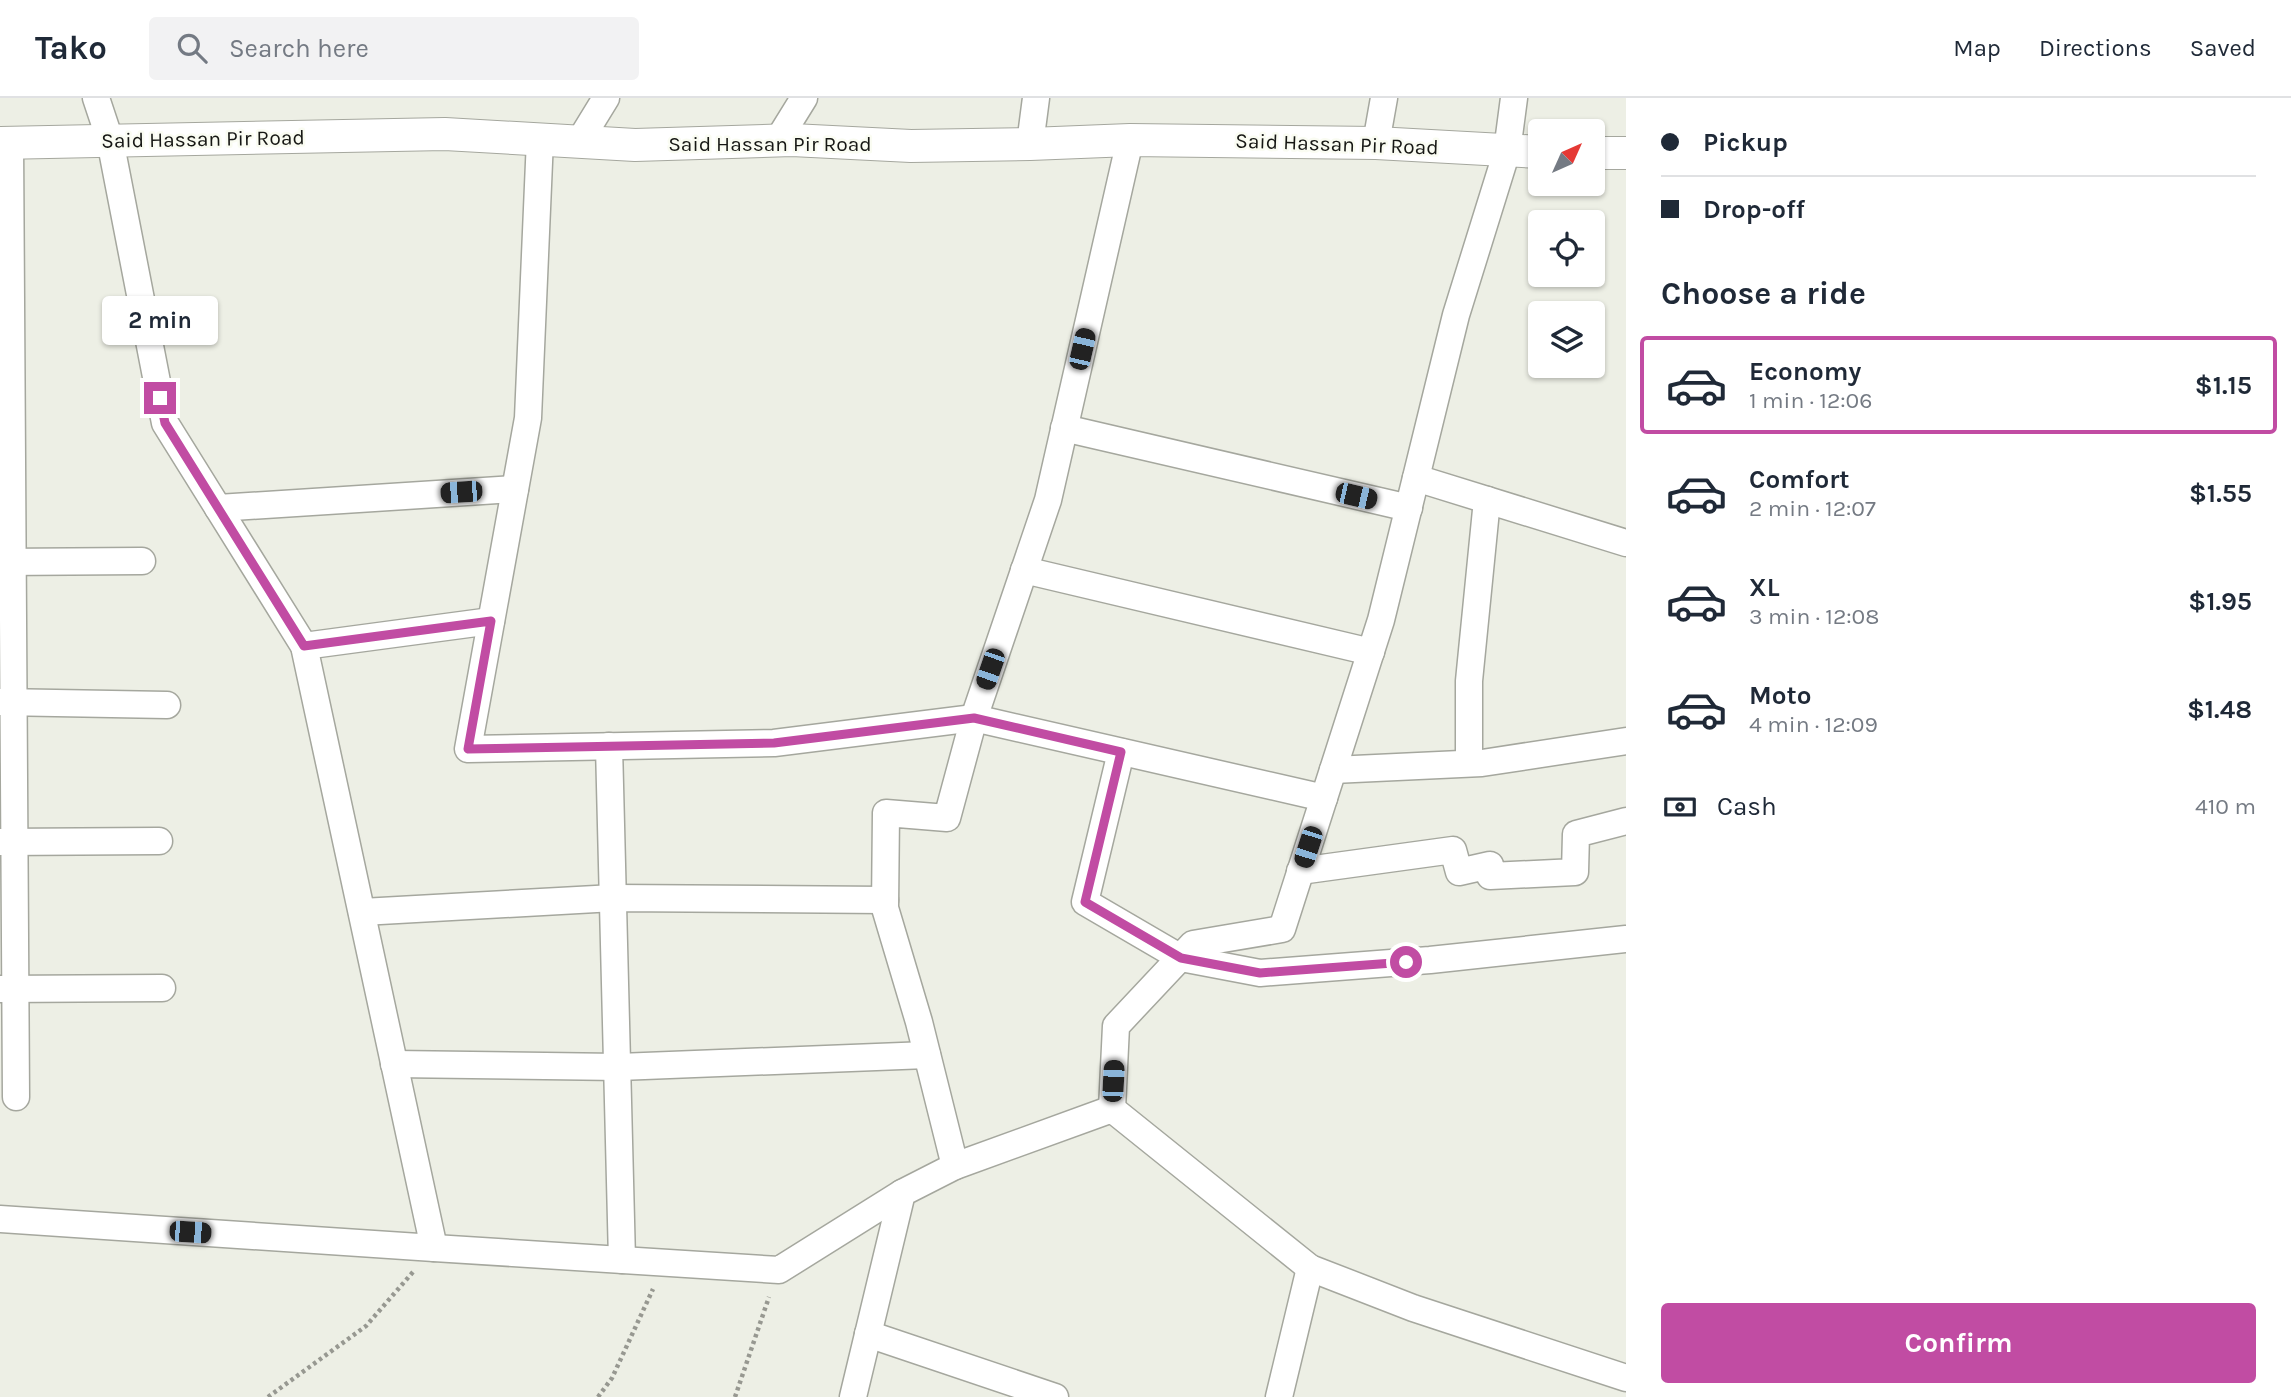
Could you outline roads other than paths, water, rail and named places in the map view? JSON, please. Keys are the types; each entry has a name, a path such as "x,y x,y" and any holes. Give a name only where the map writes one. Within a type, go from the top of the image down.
{"street":[{"path":"96,98 110,140 165,423 304,646 434,1248"},
{"path":"579,142 606,98"},
{"path":"778,140 804,98"},
{"path":"1030,144 1036,98"},
{"path":"1376,143 1384,98"},
{"path":"1112,1109 1116,1026 1193,944 1282,929 1381,621 1456,315 1507,151 1514,98"},
{"name":"Said Hassan Pir Road","path":"5,143 445,134 635,145 778,140 911,146 1130,140 1376,143 1528,152"},
{"path":"540,139 528,418 468,749 774,743 974,718 1324,798"},
{"path":"954,1166 927,1055 885,908 886,813 947,818 974,718 1048,500 1130,140"},
{"path":"5,143 8,989 16,1097"},
{"path":"1605,153 1626,153"},
{"path":"1064,428 1409,508"},
{"path":"1416,478 1626,543"},
{"path":"218,508 515,489"},
{"path":"1469,763 1469,681 1487,500"},
{"path":"7,562 142,561"},
{"path":"1024,570 1371,652"},
{"path":"304,646 491,621"},
{"path":"7,702 167,705"},
{"path":"1333,770 1469,763 1626,741"},
{"path":"609,747 622,1260"},
{"path":"1121,752 1085,902 1181,958 1260,973 1430,960 1626,939"},
{"path":"1300,871 1453,850 1459,872 1490,864 1490,876 1575,872 1576,834 1626,821"},
{"path":"7,842 159,841"},
{"path":"362,912 614,898 885,900"},
{"path":"8,989 162,988"},
{"path":"394,1064 619,1067 927,1055"},
{"path":"0,1219 779,1270 902,1193 954,1166 1112,1109"},
{"path":"1112,1109 1310,1268 1413,1308 1626,1378"},
{"path":"853,1397 902,1193"},
{"path":"1279,1397 1310,1268"},
{"path":"868,1334 1055,1397"}]}
